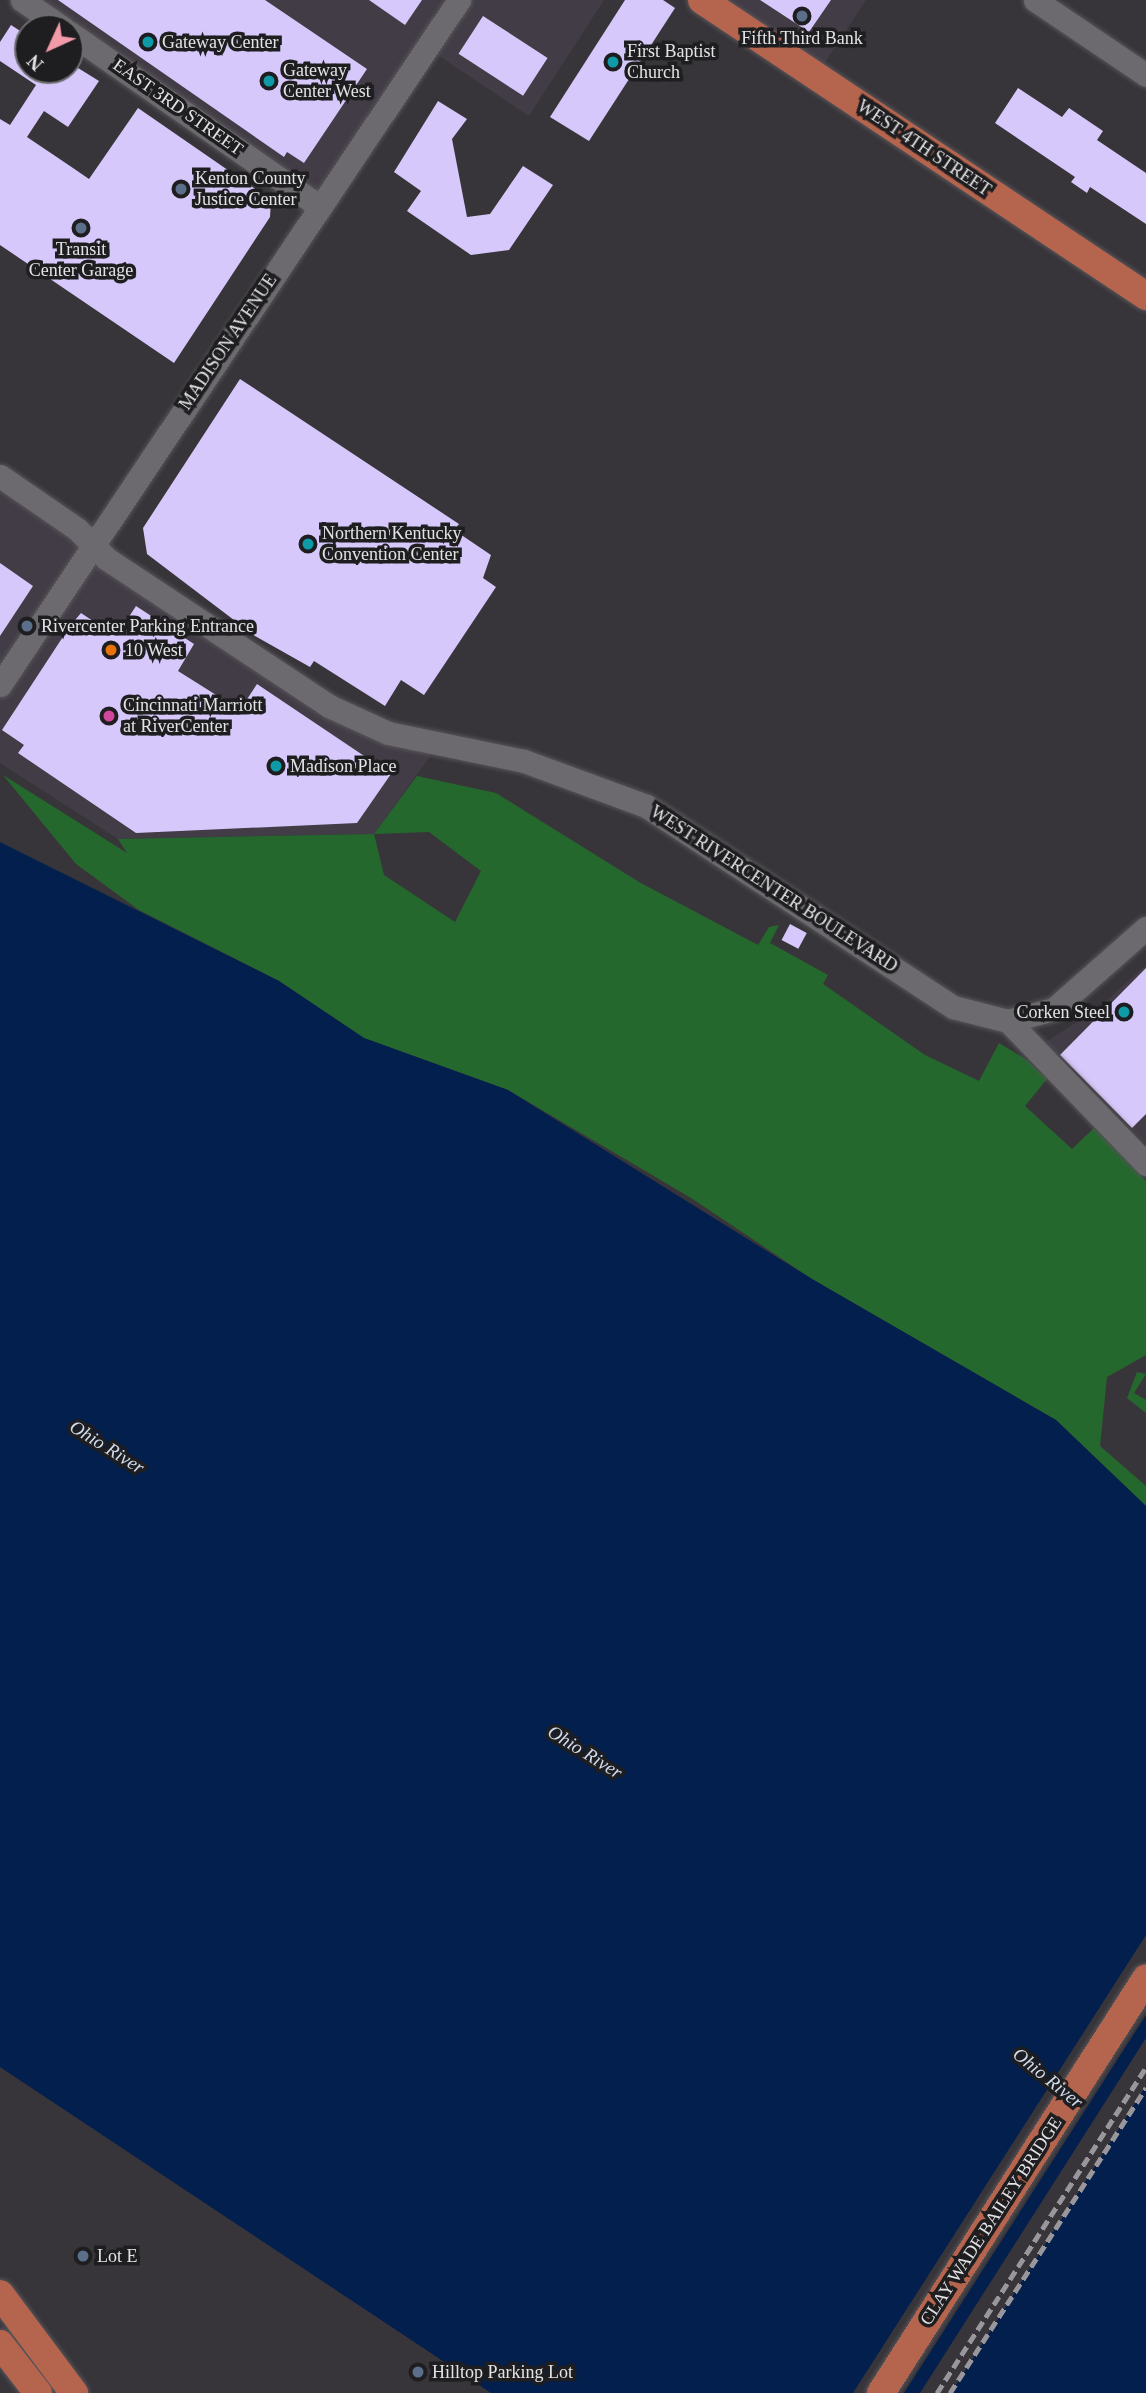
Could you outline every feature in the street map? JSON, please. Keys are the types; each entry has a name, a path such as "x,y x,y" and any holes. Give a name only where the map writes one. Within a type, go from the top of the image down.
{"main road":[{"name":"WEST 4TH STREET","path":"702,0 1146,296"},
{"name":"CLAY WADE BAILEY BRIDGE","path":"881,2393 1146,1979"},
{"path":"0,2294 74,2393"},
{"path":"0,2344 38,2393"}],"street":[{"path":"22,0 42,14"},
{"name":"MADISON AVENUE","path":"0,685 459,0"},
{"path":"1035,0 1146,75"},
{"name":"EAST 3RD STREET","path":"84,43 319,206"},
{"name":"WEST RIVERCENTER BOULEVARD","path":"0,476 92,544 329,706 388,733 524,761 646,806 953,1007 1008,1021"},
{"path":"1146,928 1054,1009 1008,1021 1146,1164"}],"shaded area":[{"path":"22,0 604,0 529,116 427,48 319,206 84,43 84,14 42,14"},
{"path":"702,0 866,0 816,76"},
{"path":"0,476 329,706 438,745 374,834 118,839 0,763"},
{"name":"Corken Steel","path":"1146,965 1146,1143 1046,1042 1097,1009"}],"green space":[{"path":"3,775 127,853 118,839 374,834 417,776 496,793 639,882 758,945 769,927 779,925 770,943 828,975 823,984 925,1055 979,1081 999,1043 1027,1060 1047,1079 1025,1106 1072,1149 1094,1128 1146,1181 1146,1355 1107,1377 1100,1446 1146,1486 1146,1506 1056,1420 812,1279 691,1198 508,1090 364,1038 279,981 139,910 76,864","holes":["429,832 481,871 455,922 384,875 374,834"]},
{"path":"1137,1372 1146,1374 1134,1393 1146,1400 1146,1413 1127,1398"}],"water":[{"name":"Ohio River","path":"0,842 279,981 364,1038 508,1090 812,1279 1056,1420 1146,1506 1146,2393 491,2393 0,2067"}],"pier":[{"path":"1146,1935 1146,2015 904,2393 853,2393"},
{"path":"1146,2038 1146,2086 951,2393 920,2393"}],"building":[{"name":"Gateway Center West","path":"58,0 265,0 367,69 304,163 287,152 284,157 84,18 84,14 78,14"},
{"path":"369,0 422,0 405,25"},
{"name":"First Baptist Church","path":"625,0 663,0 675,8 589,141 550,117"},
{"name":"Fifth Third Bank","path":"760,0 831,0 809,32"},
{"path":"483,16 548,58 523,96 458,54"},
{"path":"11,25 14,27 14,70 0,61 0,42"},
{"path":"84,72 99,81 68,127 44,111 27,137 89,179 138,108 271,200 270,217 174,363 0,245 0,119 10,125 36,85 84,84"},
{"path":"1018,88 1062,117 1069,108 1103,131 1097,140 1146,173 1146,224 1090,187 1087,193 1071,182 1075,177 995,123"},
{"path":"438,101 467,119 452,139 467,217 490,214 523,166 553,185 509,250 471,255 407,211 421,191 394,172"},
{"name":"Northern Kentucky Convention Center","path":"240,379 459,524 454,530 491,555 483,578 496,587 424,695 401,680 385,706 314,661 310,667 255,636 147,554 143,528"},
{"path":"0,563 33,586 0,636"},
{"path":"136,606 194,644 178,671 240,710 257,684 391,774 357,823 136,833 18,753 24,745 2,730 70,626 81,613 102,627 107,620 123,626"},
{"path":"790,924 807,933 798,949 782,940"},
{"name":"Corken Steel","path":"1146,968 1146,1114 1132,1128 1060,1055"}],"railway":[{"path":"937,2393 1146,2068"},
{"path":"950,2393 1146,2088"}],"place":[{"name":"Fifth Third Bank","path":"802,16"},
{"name":"Gateway Center","path":"148,42"},
{"name":"First Baptist Church","path":"613,62"},
{"name":"Gateway Center West","path":"269,81"},
{"name":"Kenton County Justice Center","path":"181,189"},
{"name":"Transit Center Garage","path":"81,228"},
{"name":"Northern Kentucky Convention Center","path":"308,544"},
{"name":"Rivercenter Parking Entrance","path":"27,626"},
{"name":"10 West","path":"111,650"},
{"name":"Cincinnati Marriott at RiverCenter","path":"109,716"},
{"name":"Madison Place","path":"276,766"},
{"name":"Corken Steel","path":"1124,1012"},
{"name":"Lot E","path":"83,2256"},
{"name":"Hilltop Parking Lot","path":"418,2372"}]}
